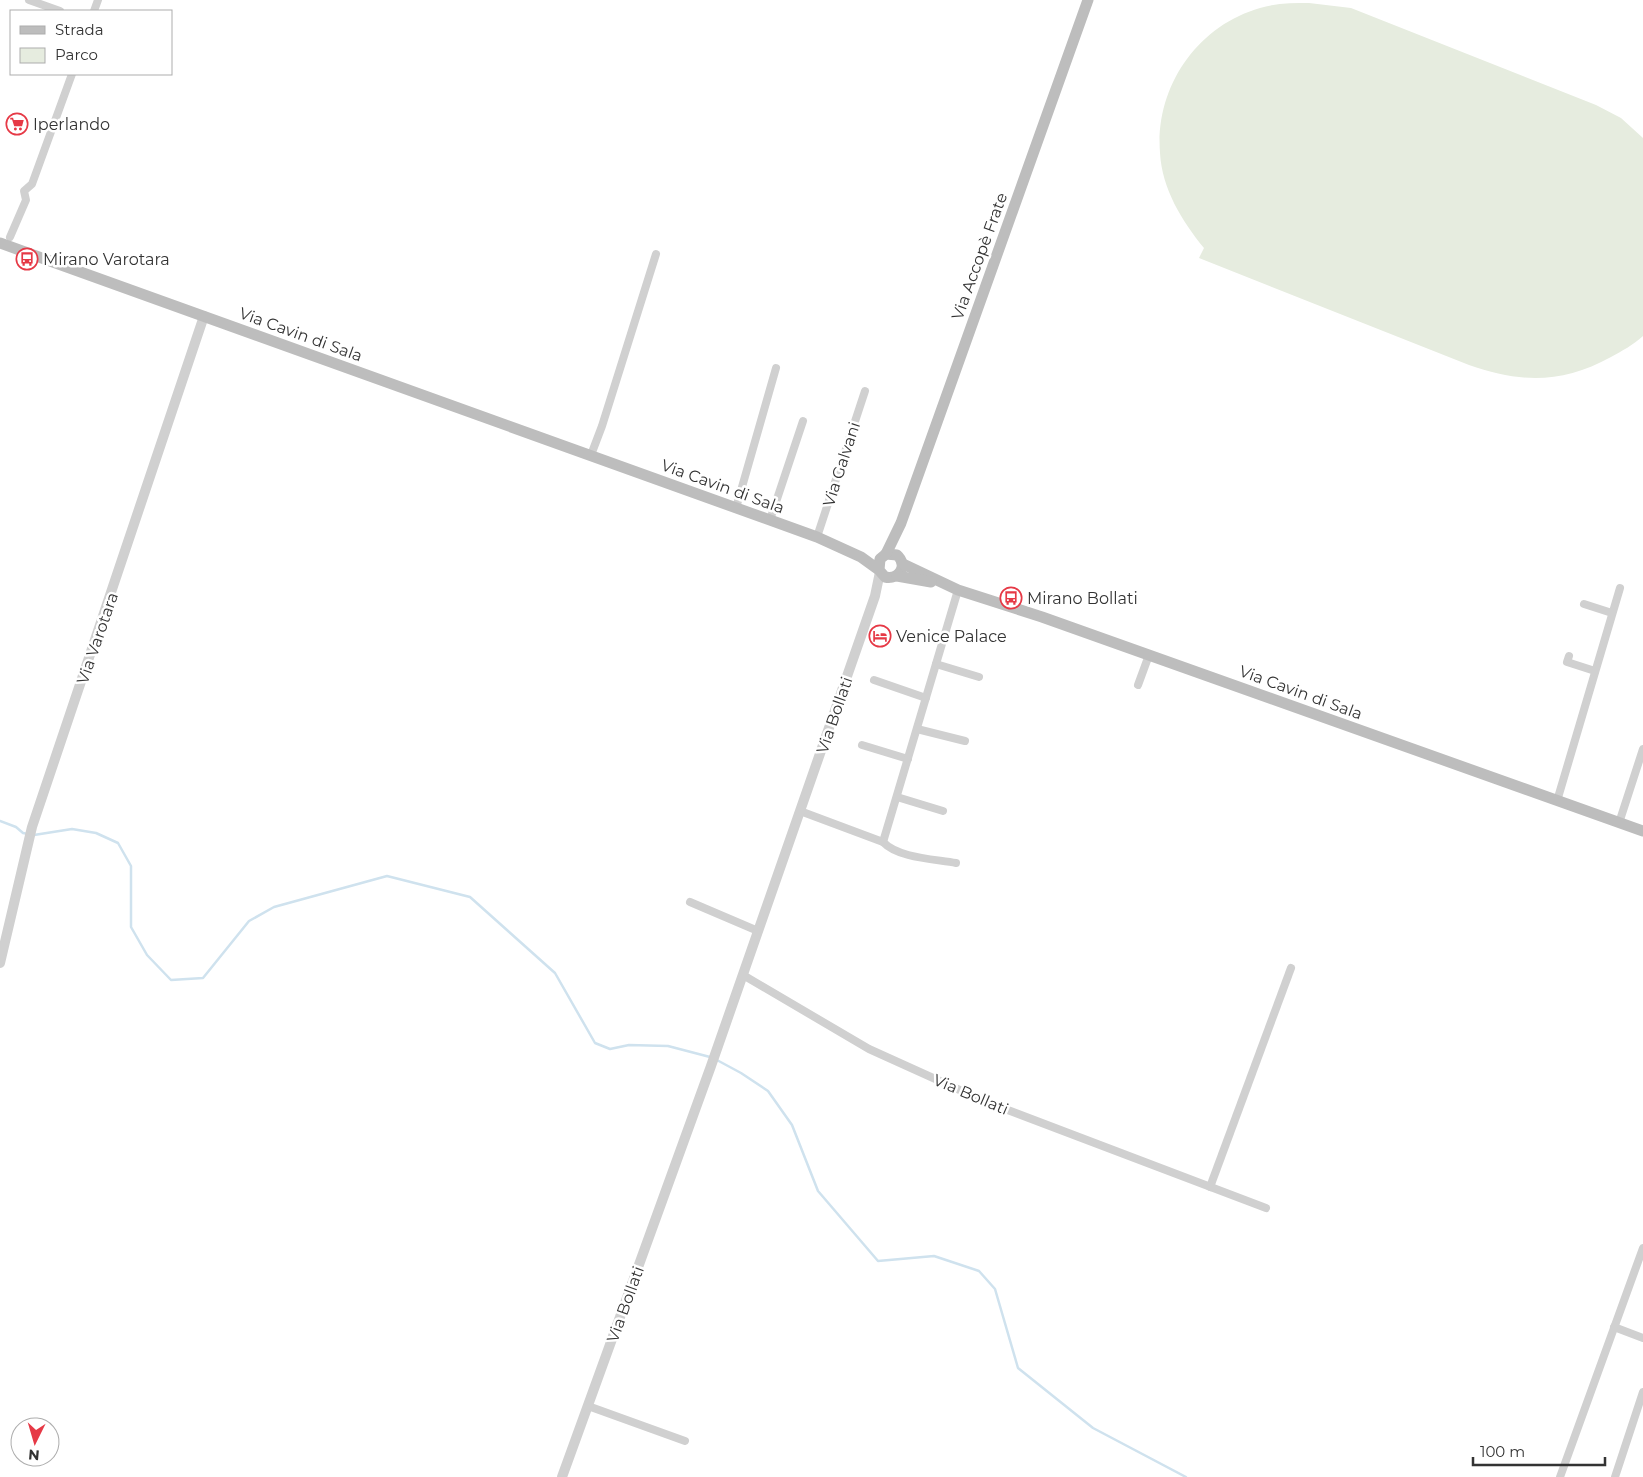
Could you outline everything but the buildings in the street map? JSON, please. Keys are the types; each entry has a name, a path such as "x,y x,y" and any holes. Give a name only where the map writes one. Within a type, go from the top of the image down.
{"main road":[{"name":"Via Accopè Frate","path":"884,555 901,523 1088,0"},
{"name":"Via Cavin di Sala","path":"5,240 204,316 817,537 861,557 879,571"},
{"name":"Via Accopè Frate","path":"901,523 899,540 901,561"},
{"name":"Via Cavin di Sala","path":"844,549 884,555"},
{"path":"893,554 901,561 900,573 895,577 885,577 879,571 878,563 884,555 893,554"},
{"name":"Via Cavin di Sala","path":"901,561 953,588 1643,831"},
{"name":"Via Cavin di Sala","path":"895,577 953,588"}],"street":[{"path":"29,0 57,10"},
{"path":"5,240 26,200 24,191 32,184 72,75"},
{"path":"591,455 602,426 656,254"},
{"name":"Via Varotara","path":"0,963 32,827 204,316"},
{"path":"736,508 776,368"},
{"name":"Via Galvani","path":"817,537 865,391"},
{"path":"770,520 803,421"},
{"name":"Via Bollati","path":"562,1477 711,1066 876,596 879,571"},
{"name":"Via Bollati","path":"876,596 895,577"},
{"path":"883,842 936,664 953,588"},
{"path":"1557,801 1620,588"},
{"path":"1584,604 1612,613"},
{"path":"1138,685 1149,656"},
{"path":"1569,656 1567,662 1595,672"},
{"path":"936,664 980,677"},
{"path":"874,680 926,698"},
{"path":"917,728 965,741"},
{"path":"862,745 908,759"},
{"path":"1619,823 1643,749"},
{"path":"896,797 943,811"},
{"path":"800,811 883,842 890,850 956,862"},
{"path":"690,902 758,931"},
{"path":"1210,1187 1291,968"},
{"name":"Via Bollati","path":"743,975 869,1049 984,1101 1266,1208"},
{"path":"1560,1477 1643,1248"},
{"path":"1614,1327 1643,1338"},
{"path":"1615,1477 1643,1392"},
{"path":"588,1406 685,1441"}],"green space":[{"path":"1309,3 1351,8 1596,105 1621,118 1643,138 1643,336 1611,357 1575,372 1541,378 1506,375 1469,365 1199,258 1204,248 1174,204 1165,179 1160,153 1160,129 1165,105 1173,83 1184,62 1199,44 1217,29 1237,17 1272,5"}],"waterway":[{"path":"0,821 28,834"},
{"path":"34,835 72,829 96,833 118,843 131,866 131,927 147,955 171,980 203,978 249,921 274,907 387,876 470,897 555,973 595,1043 610,1049 629,1045 668,1046 710,1057"},
{"path":"715,1059 768,1091 792,1125 818,1191 878,1261 934,1256 979,1271 995,1289 1018,1368 1093,1428 1186,1477"}],"place":[{"name":"Iperlando","path":"17,124"},
{"name":"Mirano Varotara","path":"27,259"},
{"name":"Mirano Bollati","path":"1011,598"},
{"name":"Venice Palace","path":"880,636"}]}
